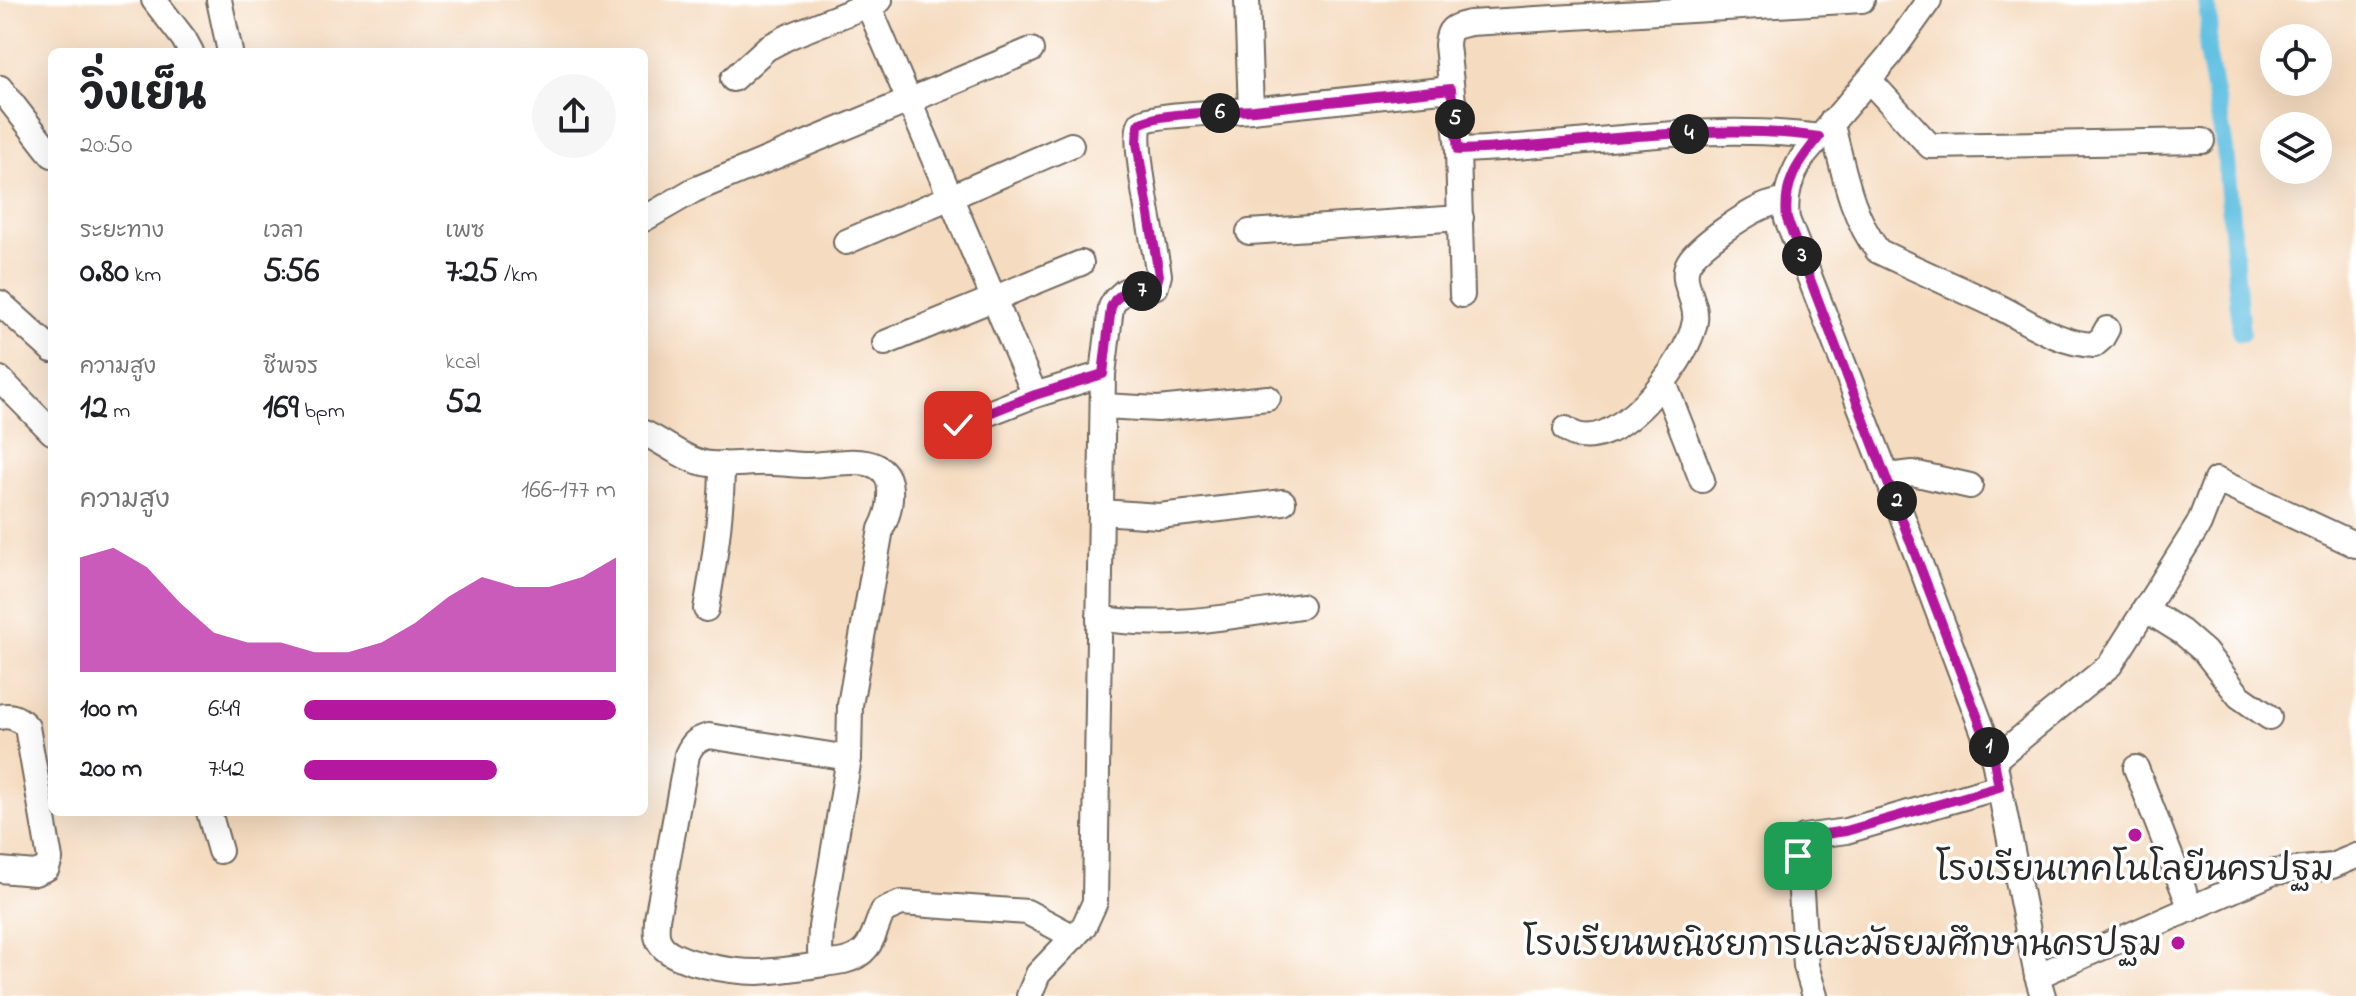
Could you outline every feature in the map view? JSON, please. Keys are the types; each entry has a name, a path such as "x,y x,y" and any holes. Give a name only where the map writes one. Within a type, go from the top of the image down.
{"street":[{"path":"154,0 189,48"},
{"path":"219,0 229,48"},
{"path":"1247,0 1251,110"},
{"path":"1462,295 1458,150 1447,45 1448,34 1454,27 1610,7 1862,0"},
{"path":"1929,0 1869,80 1802,158 1791,177 1785,201 1787,219 1994,760 2039,990 2191,909 2274,872 2332,866 2356,856"},
{"path":"733,79 767,48 872,2 908,101 1035,395"},
{"path":"648,217 694,190 1031,50"},
{"path":"1869,80 1930,146 2202,141"},
{"path":"0,88 48,150"},
{"path":"1029,996 1038,974 1084,926 1095,902 1103,374 1108,320 1115,300 1125,291 1144,292 1156,286 1159,275 1140,161 1138,125 1158,117 1451,89"},
{"path":"1458,150 1516,149 1731,130 1825,130"},
{"path":"1825,130 1854,207 1878,251 2075,343 2094,345 2107,329"},
{"path":"846,242 1071,145"},
{"path":"1566,429 1583,437 1596,436 1641,408 1664,383 1688,341 1695,321 1685,273 1687,264 1703,247 1737,222 1763,206 1785,201"},
{"path":"1249,232 1461,218"},
{"path":"885,343 1081,263"},
{"path":"0,303 48,346"},
{"path":"958,425 1035,395 1103,374"},
{"path":"0,379 48,428"},
{"path":"1664,383 1702,480"},
{"path":"1103,406 1158,409 1268,398"},
{"path":"648,435 688,459 722,464 864,463 877,466 890,480 891,499 881,529 850,705 849,758 819,941 824,964"},
{"path":"706,609 717,549 722,464"},
{"path":"1887,476 1913,473 1970,486"},
{"path":"1994,760 2110,665 2199,524 2216,480 2356,545"},
{"path":"1101,512 1159,516 1283,502"},
{"path":"1099,618 1129,623 1177,624 1301,606"},
{"path":"2145,609 2182,632 2205,652 2239,696 2269,717"},
{"path":"0,717 19,719 27,727 50,859 47,868 35,873 0,870"},
{"path":"849,758 709,736 698,739 687,755 657,919 660,944 667,951 693,962 756,972 824,964 860,956 871,941 883,911 901,903 1027,912 1074,937"},
{"path":"2136,768 2191,909"},
{"path":"1815,996 1806,966 1800,878 1800,844 1804,837 1846,831 1999,787"},
{"path":"210,816 220,851"}],"waterway":[{"path":"2206,0 2209,20 2207,51 2225,149 2241,333"}],"place":[{"name":"โรงเรียนเทคโนโลยีนครปฐม","path":"2135,835"},
{"name":"โรงเรียนพณิชยการและมัธยมศึกษานครปฐม","path":"2178,943"}],"route":[{"path":"958,425 1035,395 1103,374 1111,307 1125,291 1144,292 1156,286 1159,275 1137,143 1138,125 1143,121 1158,117 1451,89 1458,150 1516,149 1731,130 1819,137 1791,177 1785,201 1787,219 1994,760 1999,787 1846,831 1804,837 1798,856"}]}
